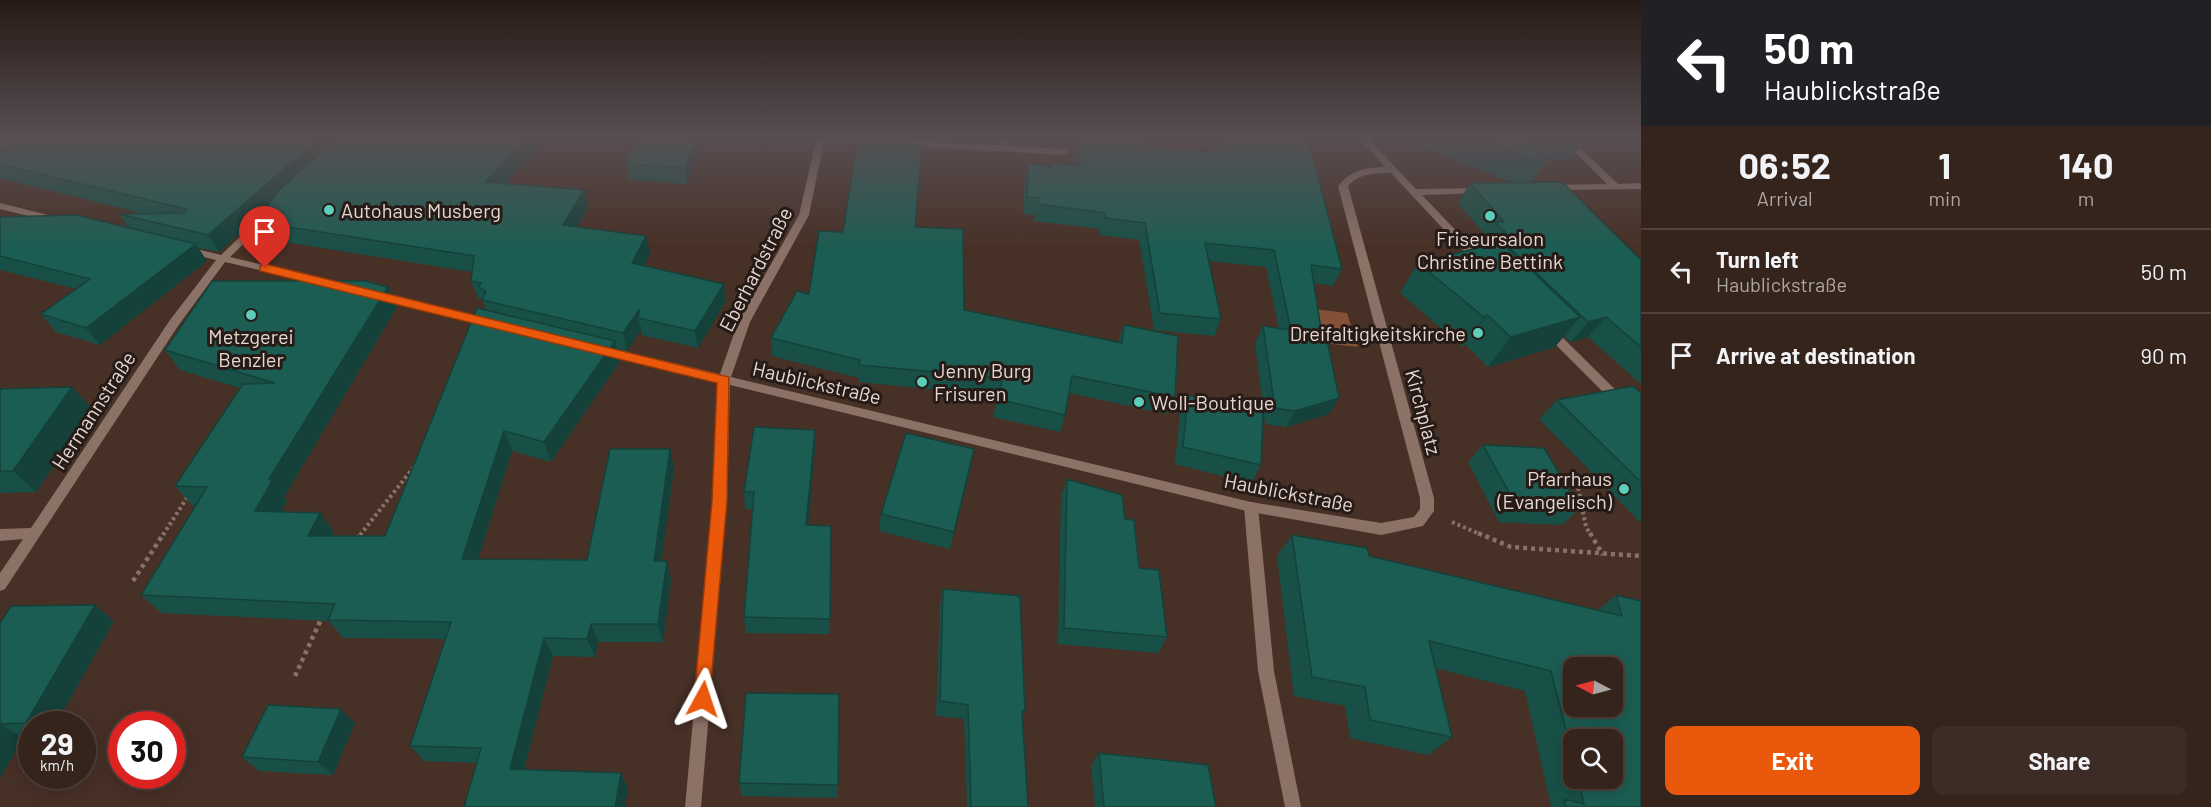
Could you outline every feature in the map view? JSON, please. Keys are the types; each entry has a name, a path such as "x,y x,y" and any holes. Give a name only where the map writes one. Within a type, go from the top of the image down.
{"street":[{"name":"Eberhardstraße","path":"693,807 720,501 724,380 744,322 804,214 813,174"},
{"name":"Kirchplatz","path":"1356,174 1343,186 1427,498 1427,511"},
{"path":"1395,174 1488,270"},
{"path":"1602,174 1615,186"},
{"path":"1544,188 1641,186"},
{"path":"1413,192 1496,189"},
{"path":"0,206 74,224"},
{"name":"Hermannstraße","path":"0,585 174,323 223,258 275,210"},
{"path":"179,248 500,325"},
{"path":"1544,326 1641,423"},
{"name":"Haublickstraße","path":"586,346 1251,507 1381,530 1418,522 1427,511"},
{"path":"1251,507 1266,672 1293,807"},
{"path":"0,535 35,533"}],"path":[{"path":"354,546 358,536 418,461"},
{"path":"1577,482 1586,527 1603,555"},
{"path":"132,581 191,492"},
{"path":"1427,511 1511,547 1641,556"},
{"path":"295,676 324,611"}],"shaded area":[{"path":"1306,308 1347,313 1358,347 1315,342"}],"building":[{"path":"40,174 279,174 208,235 119,214 185,213 186,209"},
{"path":"297,174 493,174 485,182 584,190 563,225 646,236 632,263 724,284 695,331 638,318 640,309 623,333 482,300 486,291 478,287 481,283 471,281 474,256 256,222 277,192"},
{"path":"852,174 920,174 915,227 963,229 964,310 1122,343 1124,325 1178,336 1175,397 1072,376 1065,415 997,399 1003,378 859,365 860,360 771,338 797,291 809,294 819,231 843,232"},
{"path":"1028,174 1317,174 1342,269 1311,265 1322,335 1326,335 1339,398 1295,411 1275,408 1263,326 1291,330 1274,250 1205,243 1221,319 1160,313 1145,223 1105,218 1105,213 1038,204 1038,198 1027,197"},
{"path":"1562,182 1641,258 1641,347 1606,317 1588,322 1510,248 1519,246 1495,222 1504,222 1470,183"},
{"path":"76,215 196,244 86,328 41,314 90,279 0,256 0,217"},
{"path":"1501,242 1580,317 1511,337 1487,315 1484,317 1418,263"},
{"path":"212,281 365,281 388,287 269,479 272,481 255,511 320,513 308,536 385,536 477,308 615,341 544,442 504,431 462,559 587,560 610,449 670,449 654,561 667,561 658,624 591,624 587,639 544,638 510,769 621,773 615,807 464,807 481,748 410,746 451,622 328,620 335,604 141,595 207,487 175,486 243,384 275,383 165,350"},
{"path":"1633,386 1641,393 1641,482 1557,400"},
{"path":"72,387 13,471 0,471 0,389"},
{"path":"1188,395 1263,412 1261,465 1183,447"},
{"path":"754,427 815,430 806,525 831,526 830,619 744,617 754,492 744,492"},
{"path":"906,433 974,449 954,532 881,514"},
{"path":"1483,445 1544,448 1580,508 1516,505"},
{"path":"1067,479 1122,495 1125,519 1134,520 1139,568 1159,570 1167,637 1064,628"},
{"path":"1292,535 1367,548 1369,556 1622,616 1616,595 1641,601 1641,807 1566,807 1564,799 1584,804 1581,789 1623,789 1623,729 1566,729 1551,671 1429,641 1452,737 1370,720 1365,687 1312,677"},
{"path":"943,589 1020,596 1025,711 1022,711 1028,807 971,807 968,705 940,701"},
{"path":"95,605 33,711 18,711 18,723 0,724 0,623 11,606"},
{"path":"746,693 839,694 838,785 739,783"},
{"path":"268,705 341,709 318,762 242,757"},
{"path":"1099,753 1208,765 1216,807 1104,807"}],"place":[{"name":"Autohaus Musberg","path":"329,210"},
{"name":"Friseursalon Christine Bettink","path":"1490,216"},
{"name":"Metzgerei Benzler","path":"251,315"},
{"name":"Dreifaltigkeitskirche","path":"1478,333"},
{"name":"Jenny Burg Frisuren","path":"922,382"},
{"name":"Woll-Boutique","path":"1139,402"},
{"name":"Pfarrhaus (Evangelisch)","path":"1624,489"}],"route":[{"path":"265,268 724,380 720,442 720,501 703,699"}]}
